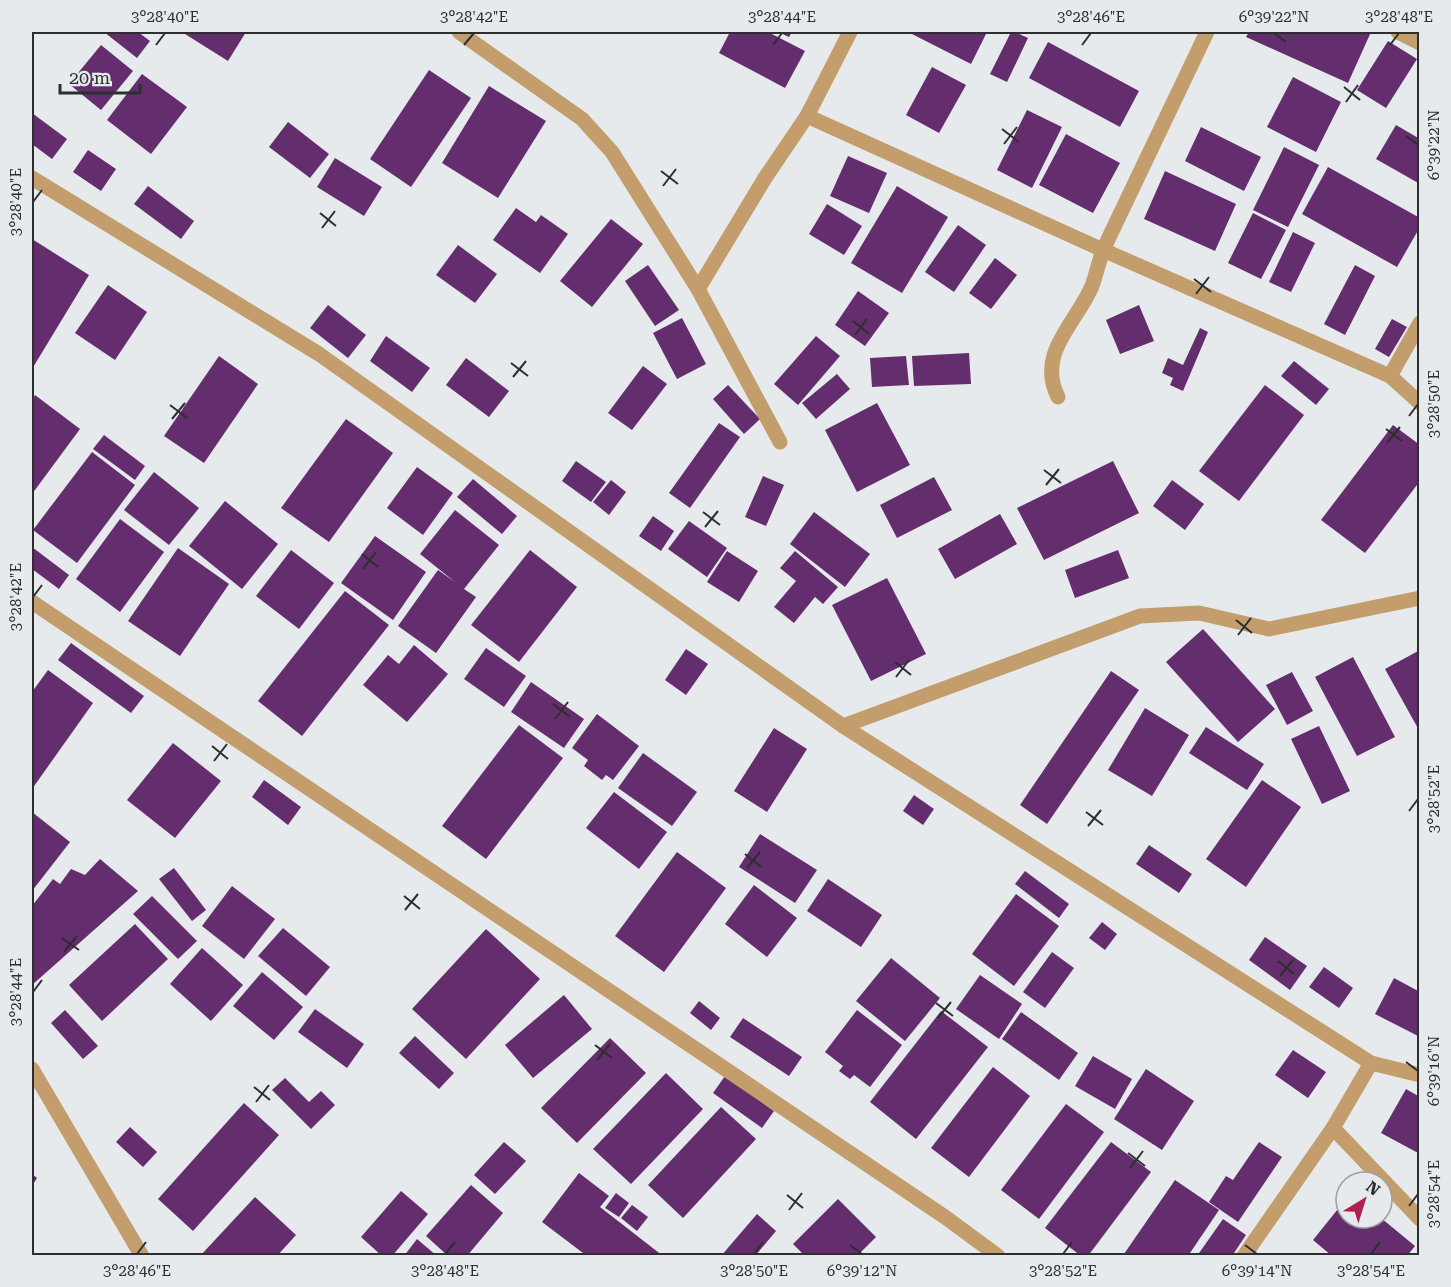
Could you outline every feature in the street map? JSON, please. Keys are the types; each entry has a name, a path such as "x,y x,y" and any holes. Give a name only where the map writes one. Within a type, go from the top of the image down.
{"street":[{"path":"459,32 582,119 612,152 698,289 780,442"},
{"path":"698,289 765,178 807,116 850,32"},
{"path":"1058,397 1052,385 1052,364 1057,344 1092,286 1103,250 1206,32"},
{"path":"1399,32 1419,43"},
{"path":"807,116 1103,250 1390,376 1419,403"},
{"path":"32,178 319,354 843,726 1371,1063 1419,1075"},
{"path":"1390,376 1419,323"},
{"path":"843,726 1140,616 1199,613 1269,629 1419,598"},
{"path":"32,602 935,1211 998,1256"},
{"path":"1244,1256 1333,1128 1371,1063"},
{"path":"32,1069 142,1256"},
{"path":"1333,1128 1419,1219"}],"building":[{"path":"104,32 138,32 150,41 137,58"},
{"path":"186,32 246,32 228,61 185,34"},
{"path":"730,32 768,32 805,51 785,88 719,53"},
{"path":"778,32 792,32 789,37"},
{"path":"908,32 987,32 971,64"},
{"path":"1011,32 1028,38 1007,82 990,74"},
{"path":"1249,32 1371,32 1348,83 1246,37"},
{"path":"1388,41 1417,59 1386,108 1357,90"},
{"path":"1048,42 1139,91 1120,127 1029,78"},
{"path":"101,45 133,71 101,110 69,84"},
{"path":"932,67 966,85 939,133 906,115"},
{"path":"429,70 471,98 411,187 370,159"},
{"path":"142,74 187,107 151,154 107,120"},
{"path":"1293,77 1341,102 1316,152 1267,127"},
{"path":"489,86 546,121 498,198 442,163"},
{"path":"1027,110 1062,127 1032,188 997,170"},
{"path":"32,113 67,139 52,159 32,144"},
{"path":"288,122 329,154 310,178 269,147"},
{"path":"1396,125 1420,139 1420,184 1376,159"},
{"path":"1201,127 1261,157 1244,191 1185,161"},
{"path":"1066,134 1120,163 1093,213 1039,185"},
{"path":"1284,147 1319,165 1288,227 1253,210"},
{"path":"88,150 116,169 101,191 73,172"},
{"path":"848,156 887,173 869,213 830,196"},
{"path":"335,158 382,187 364,216 317,187"},
{"path":"1328,167 1420,218 1420,227 1397,267 1302,214"},
{"path":"1165,171 1236,204 1215,251 1144,219"},
{"path":"148,186 194,221 181,239 134,204"},
{"path":"897,186 948,217 902,293 851,263"},
{"path":"827,204 862,226 844,255 809,234"},
{"path":"516,208 536,222 541,215 568,234 540,273 493,240"},
{"path":"1253,213 1286,230 1261,279 1228,263"},
{"path":"611,219 643,244 592,307 560,281"},
{"path":"958,225 986,245 954,292 925,272"},
{"path":"1293,232 1315,243 1291,292 1269,282"},
{"path":"32,239 89,275 32,369"},
{"path":"458,245 497,274 475,303 436,275"},
{"path":"995,258 1017,275 991,309 969,293"},
{"path":"648,265 679,310 655,326 625,281"},
{"path":"1355,265 1375,276 1345,335 1324,324"},
{"path":"108,285 147,312 115,360 75,333"},
{"path":"858,291 889,313 865,346 835,325"},
{"path":"328,305 366,335 348,358 310,328"},
{"path":"1139,305 1154,341 1120,354 1106,320"},
{"path":"682,318 706,364 677,379 653,333"},
{"path":"1392,319 1407,327 1389,357 1375,349"},
{"path":"1200,328 1208,332 1183,391 1170,385 1173,378 1162,373 1168,358 1183,365"},
{"path":"386,336 430,368 412,392 370,361"},
{"path":"816,336 840,356 798,405 774,384"},
{"path":"969,353 971,384 914,386 912,356"},
{"path":"219,356 258,384 204,463 164,436"},
{"path":"906,356 909,385 872,387 870,358"},
{"path":"466,358 509,391 489,417 446,385"},
{"path":"1294,361 1329,389 1316,405 1281,376"},
{"path":"643,366 667,384 632,430 608,413"},
{"path":"837,374 850,389 816,419 802,403"},
{"path":"728,385 760,419 744,434 713,399"},
{"path":"1265,385 1304,415 1239,501 1199,471"},
{"path":"35,395 80,429 32,494 32,401"},
{"path":"877,403 910,465 857,492 825,430"},
{"path":"346,419 393,453 329,542 281,508"},
{"path":"719,423 740,437 690,508 669,493"},
{"path":"1393,425 1420,445 1420,481 1365,553 1321,520"},
{"path":"104,435 145,466 135,480 93,449"},
{"path":"92,452 135,485 77,563 33,530"},
{"path":"576,461 606,482 591,502 562,481"},
{"path":"1113,461 1139,513 1044,560 1017,508"},
{"path":"417,467 453,493 423,535 387,508"},
{"path":"154,472 199,508 169,545 124,510"},
{"path":"763,476 784,485 766,526 745,517"},
{"path":"934,477 952,510 897,538 880,505"},
{"path":"473,479 517,516 502,534 457,497"},
{"path":"611,480 626,492 609,515 593,502"},
{"path":"1172,480 1204,504 1185,530 1153,506"},
{"path":"225,501 278,544 242,589 189,546"},
{"path":"455,510 499,545 464,589 476,597 436,653 398,626 438,570 455,582 420,554"},
{"path":"814,512 870,554 845,587 790,544"},
{"path":"1000,514 1017,544 955,579 938,549"},
{"path":"653,516 674,531 661,551 639,536"},
{"path":"120,519 164,552 120,612 76,579"},
{"path":"689,521 727,548 707,577 668,549"},
{"path":"375,536 426,572 393,620 341,583"},
{"path":"32,547 69,575 59,589 32,569"},
{"path":"178,548 229,584 180,656 128,621"},
{"path":"291,550 334,583 299,629 256,596"},
{"path":"530,550 577,587 519,662 471,625"},
{"path":"1118,550 1129,578 1075,598 1065,570"},
{"path":"727,551 758,571 739,602 707,582"},
{"path":"795,551 838,587 823,604 815,597 794,623 774,607 796,581 780,568"},
{"path":"887,578 926,654 871,681 832,605"},
{"path":"345,591 389,625 302,736 258,701"},
{"path":"1203,629 1275,709 1238,742 1166,662"},
{"path":"71,643 144,696 131,713 58,660"},
{"path":"414,645 448,674 407,722 363,685 388,655 399,664"},
{"path":"486,648 526,676 504,707 464,679"},
{"path":"686,649 708,664 686,695 665,680"},
{"path":"1420,650 1420,732 1385,669"},
{"path":"1353,657 1395,737 1357,756 1315,677"},
{"path":"48,670 93,703 32,789 32,692"},
{"path":"1111,671 1139,690 1047,824 1020,805"},
{"path":"1292,672 1313,711 1287,725 1266,685"},
{"path":"531,682 584,719 564,748 511,712"},
{"path":"1145,708 1189,735 1152,796 1108,770"},
{"path":"597,714 639,746 613,780 606,775 602,780 584,766 588,760 572,748"},
{"path":"519,725 563,758 486,859 442,826"},
{"path":"1319,726 1350,791 1322,804 1291,739"},
{"path":"1206,727 1264,764 1247,790 1189,753"},
{"path":"774,728 807,749 767,812 734,791"},
{"path":"173,743 221,781 175,838 127,800"},
{"path":"643,753 697,792 672,826 618,788"},
{"path":"264,780 301,807 288,825 252,797"},
{"path":"1262,780 1301,807 1246,887 1206,859"},
{"path":"614,792 667,832 639,869 586,828"},
{"path":"914,795 934,809 923,825 903,811"},
{"path":"32,812 70,842 32,891"},
{"path":"760,834 817,870 795,903 739,867"},
{"path":"1149,845 1192,874 1179,893 1136,864"},
{"path":"677,852 726,888 664,972 615,936"},
{"path":"100,859 138,891 32,985 32,906 53,879 60,884 71,869 85,875"},
{"path":"174,868 206,910 192,921 159,879"},
{"path":"1025,871 1069,904 1059,918 1015,884"},
{"path":"828,879 882,915 861,947 807,911"},
{"path":"754,885 797,918 767,957 725,924"},
{"path":"232,886 275,919 244,959 202,926"},
{"path":"1016,894 1059,926 1014,986 972,954"},
{"path":"152,896 197,941 178,959 133,914"},
{"path":"1102,922 1117,934 1105,950 1089,938"},
{"path":"135,924 168,959 102,1021 69,985"},
{"path":"283,928 330,967 306,996 258,956"},
{"path":"486,929 540,979 466,1059 412,1009"},
{"path":"1265,937 1307,966 1290,990 1249,960"},
{"path":"202,948 243,985 211,1021 170,984"},
{"path":"1052,952 1074,968 1045,1008 1023,992"},
{"path":"891,958 940,998 905,1041 856,1001"},
{"path":"1324,967 1353,988 1339,1008 1309,987"},
{"path":"262,972 303,1007 274,1040 233,1006"},
{"path":"980,975 1022,1004 999,1039 956,1009"},
{"path":"1394,978 1420,992 1420,1037 1375,1014"},
{"path":"564,995 592,1029 533,1078 505,1045"},
{"path":"699,1001 720,1018 711,1030 690,1013"},
{"path":"315,1009 364,1044 347,1068 298,1032"},
{"path":"65,1010 98,1046 83,1059 51,1023"},
{"path":"857,1010 902,1045 870,1087 854,1075 850,1079 839,1071 843,1066 825,1052"},
{"path":"941,1011 988,1047 916,1139 870,1102"},
{"path":"1021,1012 1078,1053 1059,1080 1002,1039"},
{"path":"743,1018 802,1057 789,1076 730,1037"},
{"path":"415,1036 454,1073 439,1089 399,1053"},
{"path":"610,1038 646,1073 577,1143 541,1108"},
{"path":"1293,1050 1326,1072 1308,1098 1275,1075"},
{"path":"1093,1056 1132,1079 1115,1109 1075,1086"},
{"path":"993,1067 1030,1096 969,1177 931,1148"},
{"path":"1146,1069 1194,1101 1162,1150 1114,1119"},
{"path":"666,1073 703,1109 631,1184 593,1149"},
{"path":"725,1076 774,1111 762,1128 713,1093"},
{"path":"285,1078 309,1102 321,1091 335,1105 311,1129 272,1090"},
{"path":"1406,1089 1420,1097 1420,1154 1381,1133"},
{"path":"244,1103 279,1135 193,1231 158,1199"},
{"path":"1066,1104 1104,1132 1039,1219 1001,1190"},
{"path":"721,1107 756,1139 683,1218 648,1185"},
{"path":"130,1127 157,1152 143,1167 116,1142"},
{"path":"504,1142 526,1161 495,1194 474,1175"},
{"path":"1111,1142 1151,1172 1088,1256 1081,1256 1045,1228"},
{"path":"1259,1142 1282,1157 1238,1222 1209,1202 1226,1176 1233,1180"},
{"path":"579,1173 609,1196 600,1207 663,1256 587,1256 542,1222"},
{"path":"32,1174 37,1178 32,1186"},
{"path":"1175,1180 1219,1210 1188,1256 1127,1256 1124,1254"},
{"path":"471,1185 503,1213 467,1256 448,1256 426,1236"},
{"path":"401,1191 428,1214 392,1256 382,1256 361,1237"},
{"path":"616,1193 629,1203 619,1217 605,1208"},
{"path":"255,1197 296,1235 277,1256 200,1256"},
{"path":"838,1199 876,1237 857,1256 805,1256 793,1244"},
{"path":"632,1205 648,1217 637,1231 621,1218"},
{"path":"757,1214 776,1231 755,1256 721,1256"},
{"path":"1334,1214 1334,1230 1394,1229 1415,1246 1407,1256 1332,1256 1313,1240"},
{"path":"1223,1219 1246,1235 1232,1256 1197,1256"},
{"path":"417,1239 437,1256 404,1256"}]}
